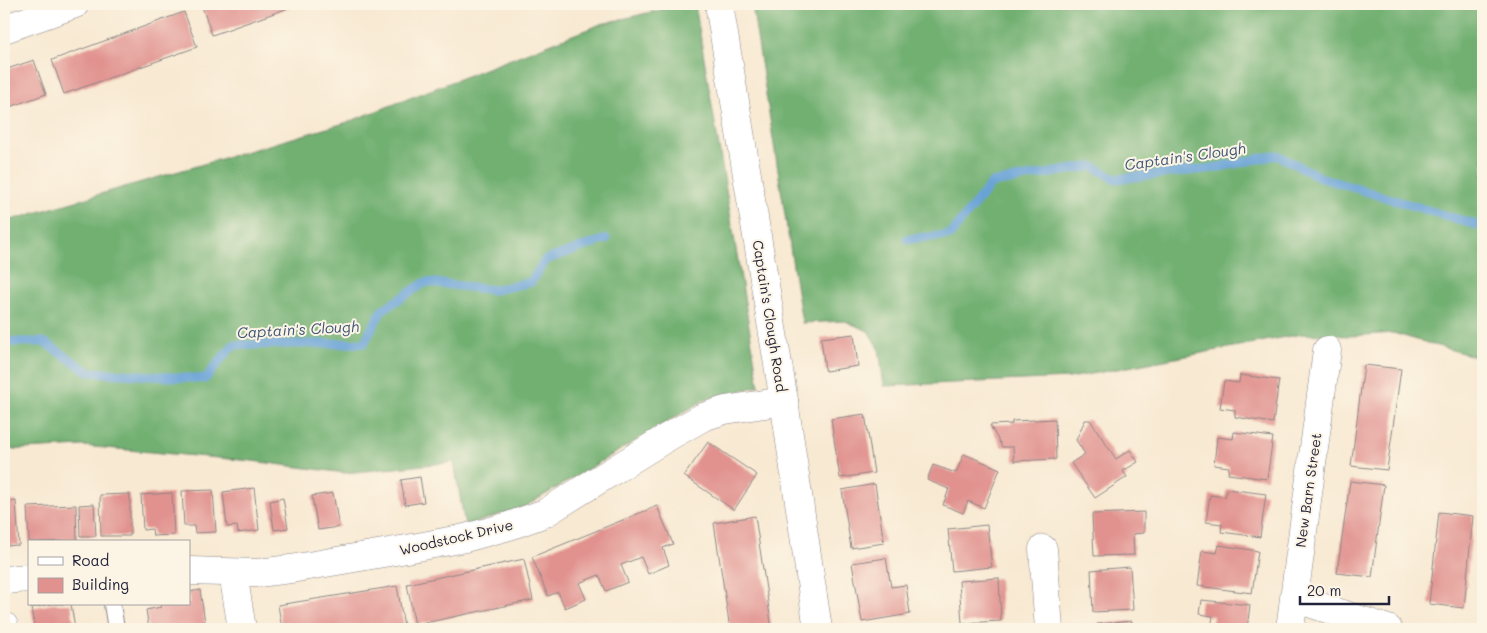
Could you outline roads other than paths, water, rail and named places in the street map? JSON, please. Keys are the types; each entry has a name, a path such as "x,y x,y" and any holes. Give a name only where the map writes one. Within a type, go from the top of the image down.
{"street":[{"path":"4,29 75,4"},
{"name":"Captain's Clough Road","path":"719,4 784,400 818,629"},
{"name":"New Barn Street","path":"1290,629 1327,350"},
{"name":"Woodstock Drive","path":"190,571 258,573 291,569 465,538 509,526 545,513 703,417 725,410 784,400"},
{"path":"1043,549 1049,629"},
{"path":"233,573 242,629"},
{"path":"4,580 28,578"},
{"path":"1294,598 1388,629"}],"lane":[{"path":"112,606 116,629"}],"waterway":[{"name":"Captain's Clough","path":"907,239 950,235 992,183 1092,166 1116,179 1214,168 1277,155 1322,178 1483,227"},
{"name":"Captain's Clough","path":"4,342 44,342 89,372 205,379 233,345 364,343 382,310 426,282 494,290 531,282 545,260 606,239"}]}
